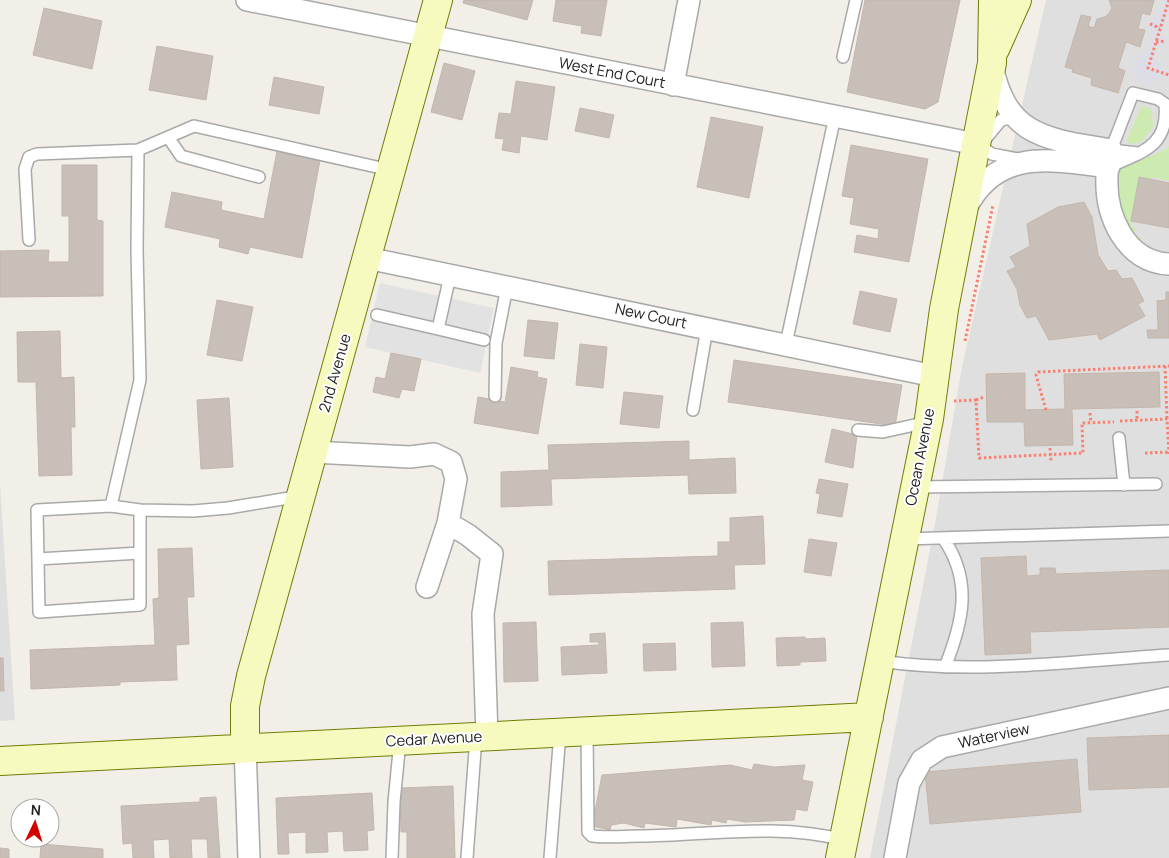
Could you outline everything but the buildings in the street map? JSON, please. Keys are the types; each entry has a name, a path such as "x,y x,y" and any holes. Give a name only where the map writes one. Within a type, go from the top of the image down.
{"main road":[{"name":"2nd Avenue","path":"245,747 245,706 251,676 438,0"},
{"path":"992,59 993,0"},
{"path":"992,59 1016,0"},
{"name":"Ocean Avenue","path":"842,849 928,422 945,384 944,309 992,59"},
{"name":"Cedar Avenue","path":"0,762 245,747 868,717"}],"street":[{"name":"West End Court","path":"247,0 976,144"},
{"path":"673,85 689,0"},
{"path":"992,59 1000,95 1008,110 1022,124 1047,137 1110,158"},
{"path":"963,214 977,190 1001,170 1018,163 1043,160 1067,162 1110,158"},
{"path":"1110,158 1107,176 1114,224 1134,252 1160,263 1169,264"},
{"path":"1067,162 1088,170 1109,196"},
{"name":"New Court","path":"367,258 786,344 945,384"},
{"path":"313,452 410,457 434,454 450,462 456,479 448,522 427,587"},
{"path":"448,522 492,554 483,614 481,737"},
{"name":"Waterview","path":"895,858 909,783 922,760 942,747 1169,698"},
{"path":"245,747 249,858"}],"lane":[{"path":"843,57 856,0"},
{"path":"1133,93 1158,100 1165,104 1168,112 1167,129 1157,145 1138,153 1110,158 1133,93"},
{"path":"786,344 835,116"},
{"path":"976,144 983,140 1005,118 1011,118 1022,124"},
{"path":"29,240 25,169 29,157 38,154 138,150 194,126 390,170"},
{"path":"168,137 181,156 259,177"},
{"name":"West End Court","path":"976,144 992,154 1003,158 1043,160"},
{"path":"111,506 140,380 136,250 138,150"},
{"path":"1110,158 1138,153"},
{"path":"438,329 450,276"},
{"path":"495,396 496,343 507,287"},
{"path":"377,315 484,340"},
{"path":"693,410 707,328"},
{"path":"858,430 883,432 928,422"},
{"path":"1119,438 1124,486"},
{"path":"914,487 1124,486 1156,484"},
{"path":"140,510 140,605 39,612 37,510 111,506 140,510 228,508 301,496"},
{"path":"905,539 1169,531"},
{"path":"943,538 958,563 962,598 958,631 945,667"},
{"path":"38,559 140,553"},
{"path":"880,661 925,667 988,667 1169,654"},
{"path":"587,731 588,832 592,836 674,835 739,831 816,832 842,849"},
{"path":"550,858 560,733"},
{"path":"467,858 481,737"},
{"path":"392,858 394,802 400,741"}],"path":[{"path":"1169,0 1148,68 1169,75"},
{"path":"1150,24 1160,28"},
{"path":"1156,42 1166,41"},
{"path":"965,344 994,200"},
{"path":"1046,410 1036,375 1038,372 1167,366 1169,453 1145,453"},
{"path":"945,384 953,401 952,407"},
{"path":"953,401 976,400 984,397"},
{"path":"976,400 979,458 1083,453 1082,423 1167,419"},
{"path":"1137,412 1137,420"},
{"path":"1090,413 1091,423"},
{"path":"1050,448 1051,461"}],"shaded area":[{"path":"1046,0 1169,0 1169,858 870,858 934,529 962,367"},
{"path":"1165,0 1169,0 1169,13 1161,37 1166,37 1167,45 1158,45 1155,57 1163,63 1161,69 1169,71 1169,78 1160,75 1158,82 1153,80 1148,86 1139,83 1140,80 1136,79 1137,75 1133,73 1138,55 1148,54 1151,35 1153,36 1155,30 1146,28 1150,19 1157,22 1159,9 1161,10"},
{"path":"380,283 494,308 480,373 365,347"},
{"path":"0,484 15,720 0,721"}],"green space":[{"path":"1142,105 1152,110 1153,127 1141,142 1129,144 1127,140"},
{"path":"1169,146 1169,181 1152,177 1151,180 1139,182 1131,223 1131,227 1136,228 1133,236 1128,230 1121,212 1117,173 1121,168 1133,162 1155,154"},
{"path":"1133,236 1142,238 1141,244"}]}
